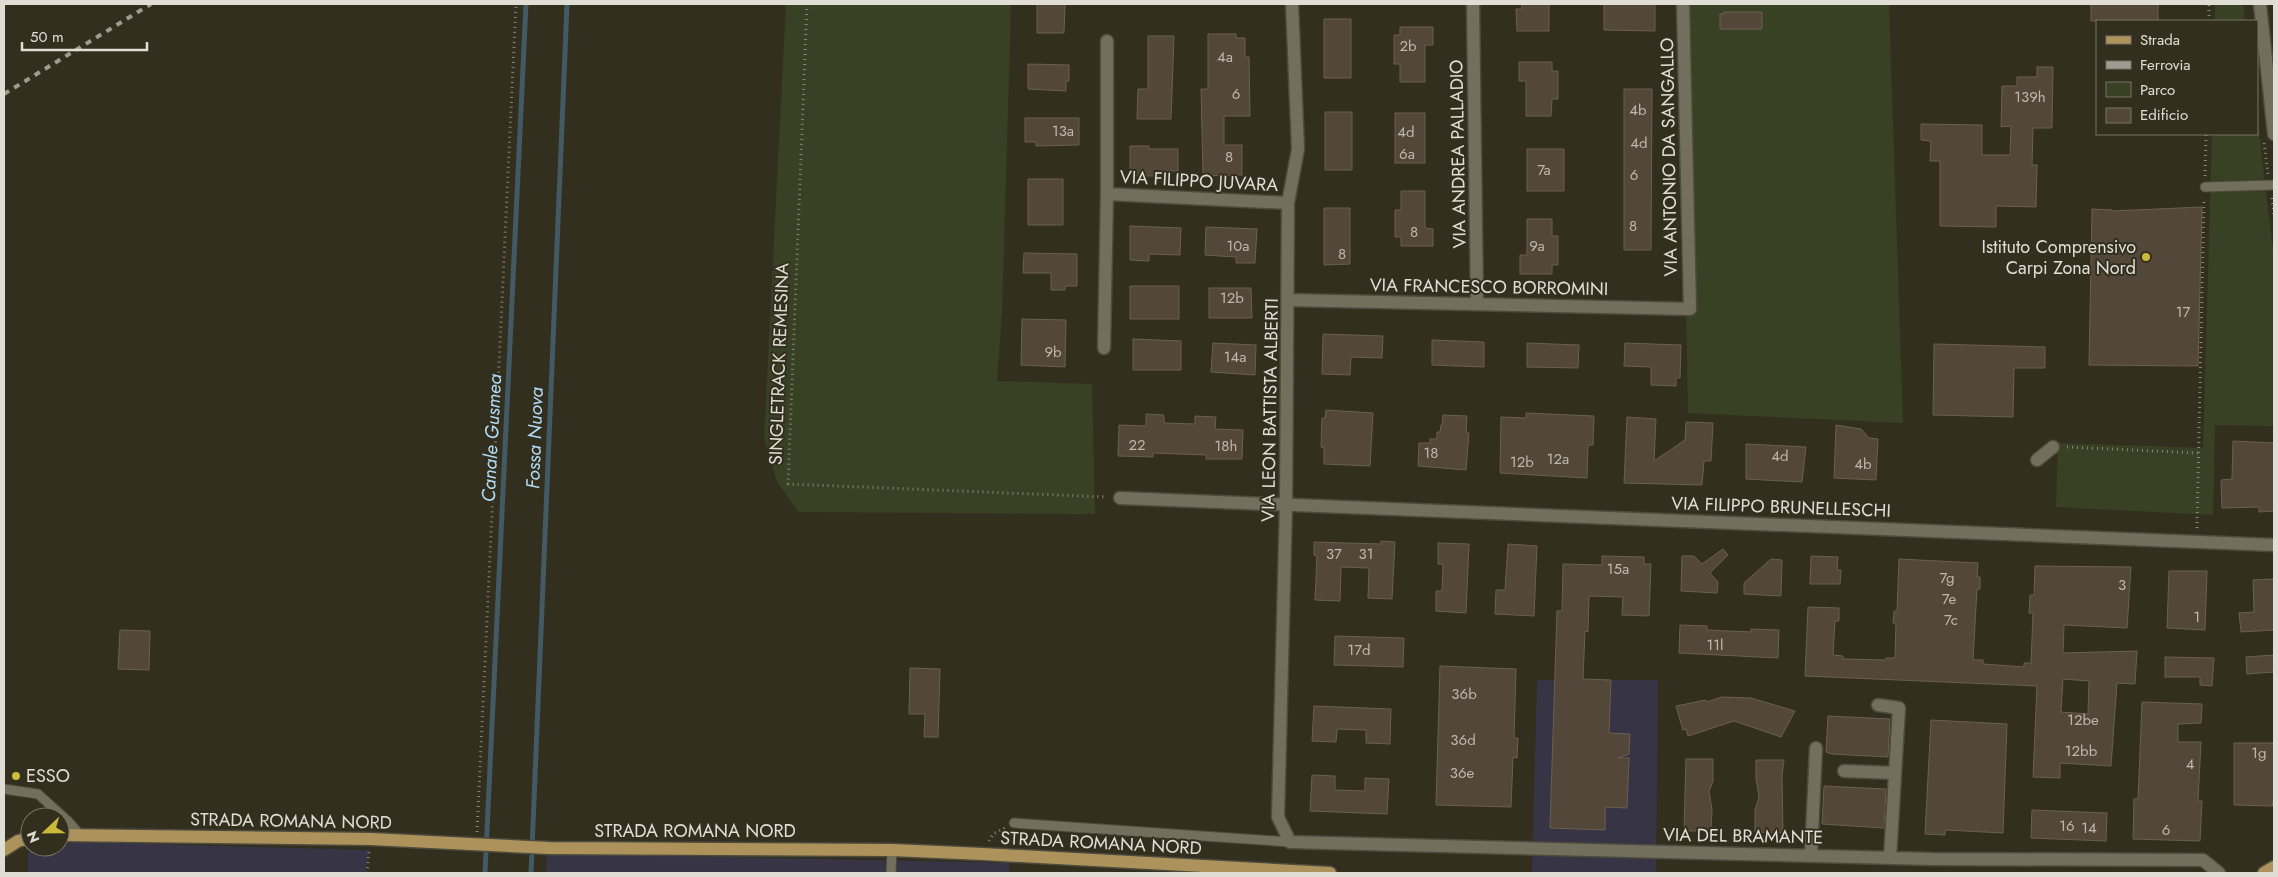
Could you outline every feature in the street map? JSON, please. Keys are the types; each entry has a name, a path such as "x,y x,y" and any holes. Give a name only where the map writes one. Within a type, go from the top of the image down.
{"main road":[{"name":"STRADA ROMANA NORD","path":"70,834 371,839 549,848 892,850 1330,873"},
{"path":"4,850 20,840"},
{"path":"2264,873 2274,867"}],"street":[{"name":"VIA LEON BATTISTA ALBERTI","path":"1290,842 1278,817 1286,505 1288,203 1298,149 1292,4"},
{"name":"VIA ANDREA PALLADIO","path":"1473,4 1477,304"},
{"name":"VIA ANTONIO DA SANGALLO","path":"1683,4 1690,309"},
{"path":"2260,4 2269,136"},
{"name":"VIA FILIPPO JUVARA","path":"1104,348 1108,194 1107,41"},
{"name":"VIA FILIPPO JUVARA","path":"1108,194 1288,203"},
{"name":"VIA FRANCESCO BORROMINI","path":"1288,300 1690,309"},
{"path":"2037,460 2053,446"},
{"name":"VIA FILIPPO BRUNELLESCHI","path":"1120,498 2274,545"},
{"path":"1878,705 1899,708 1890,858"},
{"path":"1811,856 1816,748"},
{"path":"1844,771 1895,773"},
{"name":"VIA DEL BRAMANTE","path":"1290,842 1890,858 2203,860 2219,873"}],"lane":[{"path":"2205,187 2272,185"},
{"path":"4,789 38,794 68,821 80,835"},
{"path":"1014,823 1290,842"},
{"path":"891,873 892,850"}],"path":[{"path":"476,845 516,4"},
{"name":"SINGLETRACK REMESINA","path":"807,4 788,484 1120,498"},
{"path":"2209,4 2209,20"},
{"path":"2196,542 2206,135"},
{"path":"2269,136 2274,214"},
{"path":"2053,446 2198,453"},
{"path":"983,854 993,834 1014,823"},
{"path":"367,873 371,839"}],"shaded area":[{"path":"1537,680 1658,680 1656,873 1532,873"},
{"path":"70,843 369,850 366,873 28,873 28,857 70,857"},
{"path":"547,853 1009,863 1009,873 546,873"}],"green space":[{"path":"786,4 1011,4 1002,313 997,381 1092,384 1095,514 799,512 777,482 764,438"},
{"path":"1681,4 1889,4 1903,423 1688,413"},
{"path":"2215,4 2243,4 2245,20 2215,20"},
{"path":"2258,123 2274,259 2274,426 2215,425 2213,515 2056,507 2058,443 2203,448 2212,135 2258,135"}],"building":[{"path":"1037,4 1065,4 1064,33 1037,33"},
{"path":"1522,4 1549,4 1549,31 1517,31 1516,9 1522,9"},
{"path":"1604,4 1655,4 1655,31 1604,30"},
{"path":"2091,4 2158,4 2158,20 2091,21"},
{"path":"1724,12 1762,12 1762,29 1720,29 1720,14 1724,14"},
{"path":"1324,19 1351,19 1351,78 1324,78"},
{"path":"1400,27 1433,27 1433,45 1425,45 1425,82 1400,82 1400,64 1394,64 1394,35 1400,35"},
{"path":"1208,34 1236,34 1236,38 1245,38 1245,57 1249,57 1250,116 1224,116 1224,145 1242,145 1242,175 1203,176 1201,89 1208,89"},
{"path":"1148,36 1174,36 1171,119 1137,119 1138,89 1148,89"},
{"path":"1519,62 1552,62 1552,71 1558,71 1558,99 1552,99 1551,116 1526,116 1526,81 1519,81"},
{"path":"1028,64 1069,65 1069,81 1066,81 1066,91 1028,89"},
{"name":"Istituto Comprensivo Carpi Zona Nord","path":"2037,67 2053,67 2052,128 2033,128 2032,165 2037,165 2036,207 1996,206 1996,227 1940,226 1940,161 1930,161 1931,141 1921,140 1921,124 1982,125 1982,155 2010,155 2011,126 2001,127 2002,86 2017,86 2017,77 2037,77"},
{"path":"1624,89 1652,89 1651,250 1624,250"},
{"path":"1325,112 1352,112 1352,170 1325,170"},
{"path":"1395,113 1425,113 1425,163 1395,163"},
{"path":"1025,118 1079,118 1079,145 1036,146 1036,142 1025,142"},
{"path":"1130,146 1149,146 1149,149 1178,149 1178,171 1158,171 1158,176 1130,176"},
{"path":"1527,149 1564,149 1564,191 1527,191"},
{"path":"1028,179 1063,179 1063,225 1028,225"},
{"path":"1401,191 1425,191 1425,228 1433,229 1433,246 1401,246 1401,237 1395,237 1395,210 1401,210"},
{"name":"Istituto Comprensivo Carpi Zona Nord","path":"2202,207 2198,366 2089,365 2092,209 2112,211"},
{"path":"1324,208 1350,208 1350,264 1324,265"},
{"path":"1527,219 1552,219 1552,236 1558,236 1558,265 1552,265 1552,274 1520,274 1520,255 1527,255"},
{"path":"1130,226 1181,228 1180,255 1149,254 1149,261 1130,260"},
{"path":"1206,227 1257,229 1255,263 1236,263 1236,257 1205,255"},
{"path":"1024,253 1077,254 1077,286 1065,286 1065,290 1051,290 1051,273 1023,273"},
{"path":"1130,286 1179,286 1179,319 1130,319"},
{"path":"1209,288 1251,288 1252,318 1209,318"},
{"path":"1022,319 1066,320 1065,367 1021,365"},
{"path":"1323,334 1383,336 1382,358 1351,357 1350,375 1322,374"},
{"path":"1133,339 1181,341 1181,370 1133,370"},
{"path":"1432,340 1484,342 1484,367 1432,365"},
{"path":"1213,343 1256,345 1255,375 1211,372"},
{"path":"1527,343 1579,345 1578,368 1527,367"},
{"path":"1625,343 1681,345 1680,378 1676,378 1676,386 1651,385 1651,367 1624,366"},
{"path":"1934,344 2045,347 2045,368 2014,368 2013,417 1933,415"},
{"path":"1326,410 1373,413 1370,466 1324,464 1324,448 1321,447 1322,418 1325,418"},
{"path":"1526,413 1594,416 1593,445 1588,445 1587,478 1500,473 1501,417 1526,418"},
{"path":"1146,414 1164,415 1164,423 1195,424 1195,416 1216,417 1215,429 1243,430 1242,459 1206,459 1206,455 1153,453 1153,457 1118,456 1119,425 1146,426"},
{"path":"1443,415 1467,416 1466,433 1469,433 1466,470 1418,466 1419,443 1430,443 1430,439 1437,439 1437,432 1440,432"},
{"path":"1627,417 1656,419 1654,461 1685,440 1686,422 1713,423 1711,461 1704,461 1702,485 1624,483"},
{"path":"1836,425 1861,429 1869,438 1878,439 1876,480 1834,478"},
{"path":"2233,441 2274,443 2274,511 2259,512 2259,507 2222,508 2221,480 2232,479"},
{"path":"1746,444 1806,447 1802,482 1746,479"},
{"path":"1381,541 1395,542 1392,599 1368,598 1369,568 1341,567 1340,601 1315,600 1317,556 1314,555 1314,542 1381,544"},
{"path":"1438,543 1469,544 1466,613 1436,611 1436,591 1442,591 1443,564 1438,564"},
{"path":"1508,544 1537,546 1534,616 1495,614 1496,590 1505,590"},
{"path":"1723,549 1728,555 1710,573 1718,582 1717,593 1681,591 1682,556 1694,556 1702,564"},
{"path":"1602,556 1644,557 1644,564 1651,564 1649,616 1622,615 1623,597 1589,596 1588,632 1585,631 1583,679 1611,680 1609,733 1630,734 1629,754 1618,758 1629,758 1627,808 1605,807 1605,830 1550,828 1557,611 1562,611 1563,564 1602,565"},
{"path":"1811,556 1838,557 1837,570 1841,570 1840,584 1810,584"},
{"path":"1771,559 1782,560 1781,596 1744,594 1744,583"},
{"path":"1899,559 1978,563 1977,577 1980,577 1980,589 1977,589 1973,660 1983,660 1983,664 2024,667 2024,663 2031,663 2033,613 2029,613 2030,595 2034,595 2035,566 2131,567 2127,628 2064,625 2063,653 2137,651 2135,684 2117,683 2111,766 2060,763 2060,778 2033,777 2037,686 1805,676 1808,607 1839,608 1839,621 1835,621 1833,655 1843,656 1843,659 1886,660 1886,658 1895,658 1896,623 1893,623 1894,611 1897,611","holes":["2063,679 2089,681 2088,714 2061,712"]},
{"path":"2169,571 2207,571 2205,630 2167,628"},
{"path":"2274,579 2274,630 2241,632 2239,613 2254,612 2253,580"},
{"path":"1680,625 1707,626 1707,630 1751,632 1751,629 1779,630 1778,658 1679,653"},
{"path":"120,630 150,631 149,670 118,669"},
{"path":"1335,636 1404,638 1403,667 1334,665"},
{"path":"2274,655 2274,672 2247,674 2246,657"},
{"path":"2165,657 2214,658 2212,686 2200,685 2200,677 2165,677"},
{"path":"1440,666 1516,669 1514,738 1518,738 1517,758 1513,757 1511,807 1436,805"},
{"path":"910,668 940,669 938,737 924,737 925,714 909,714"},
{"path":"1722,697 1751,698 1795,711 1781,737 1734,721 1688,736 1686,729 1683,730 1676,706 1706,700 1707,702"},
{"path":"2142,702 2202,704 2201,723 2178,724 2178,742 2201,742 2198,801 2202,801 2200,841 2133,839 2134,799 2138,799"},
{"path":"1314,706 1391,709 1390,744 1366,743 1366,730 1337,729 1336,742 1312,741"},
{"path":"1828,716 1890,719 1888,757 1832,754 1826,752"},
{"path":"1931,720 2007,724 2003,833 1945,830 1945,835 1925,834"},
{"path":"2234,743 2274,743 2273,806 2234,805"},
{"path":"1686,759 1713,759 1713,781 1709,791 1712,810 1711,831 1684,831"},
{"path":"1756,760 1784,760 1782,776 1783,833 1755,832 1755,810 1759,797 1756,779"},
{"path":"1312,775 1335,776 1335,790 1365,791 1365,778 1389,779 1387,814 1310,811"},
{"path":"1824,786 1886,789 1884,828 1822,824"},
{"path":"2032,810 2107,813 2106,841 2031,838"}],"waterway":[{"name":"Canale Gusmea","path":"485,873 526,4"},
{"name":"Fossa Nuova","path":"531,873 567,4"}],"railway":[{"path":"4,94 151,4"}],"place":[{"name":"Istituto Comprensivo Carpi Zona Nord","path":"2146,257"},
{"name":"ESSO","path":"16,776"}]}
